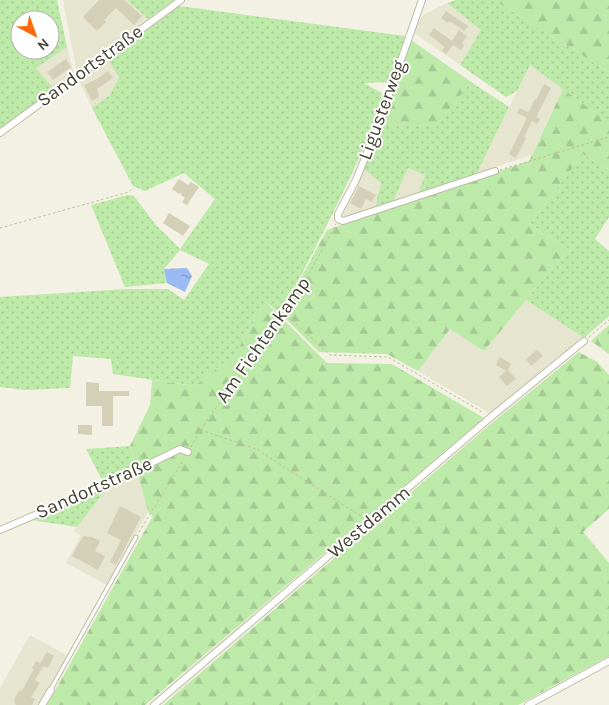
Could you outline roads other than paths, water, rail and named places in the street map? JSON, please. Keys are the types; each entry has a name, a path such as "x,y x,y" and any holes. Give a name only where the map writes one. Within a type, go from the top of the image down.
{"street":[{"name":"Sandortstraße","path":"0,133 181,0"},
{"name":"Ligusterweg","path":"422,0 379,123 356,180 338,214 338,219 344,221 495,171"},
{"name":"Westdamm","path":"154,705 584,341"},
{"name":"Sandortstraße","path":"0,530 112,482 180,449 188,452"},
{"path":"528,705 609,661"},
{"path":"42,705 51,690"}],"lane":[{"path":"51,690 136,536"}],"water":[{"path":"187,268 192,276 185,292 167,283 164,269"}]}
